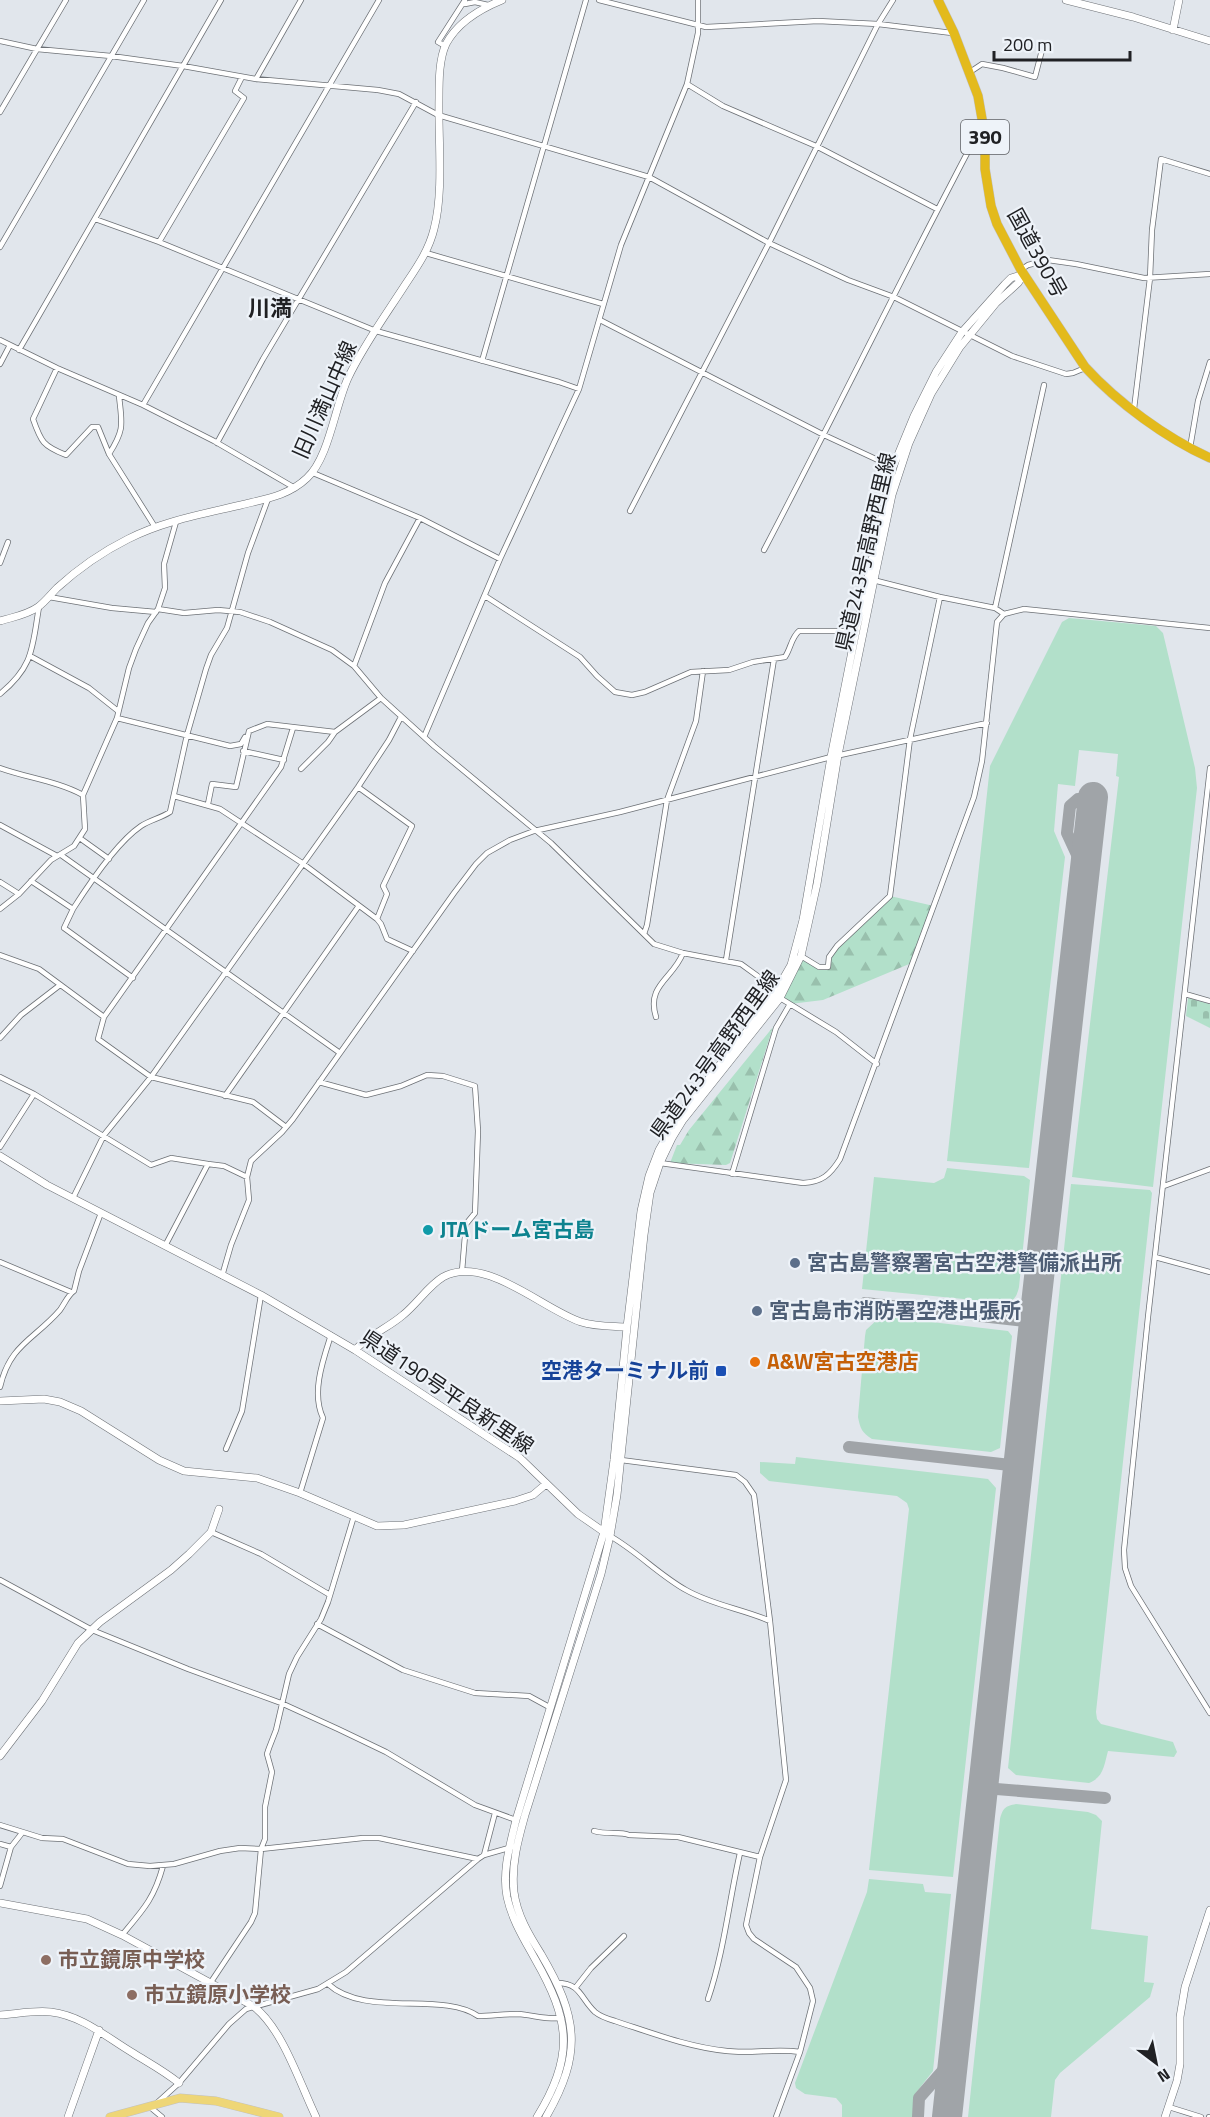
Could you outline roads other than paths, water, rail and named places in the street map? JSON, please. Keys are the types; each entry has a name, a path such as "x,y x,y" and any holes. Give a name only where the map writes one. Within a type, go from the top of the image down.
{"highway":[{"name":"国道390号","path":"938,0 954,33 978,96 984,123 986,169 992,206 1005,242 1085,367 1108,391 1134,410 1190,448 1210,458"}],"main road":[{"name":"旧川満山中線","path":"0,621 25,614 39,607 81,568 104,551 154,527 268,499 295,489 313,472 320,460 338,402 349,377 426,253 435,228 441,64 446,46 454,33 474,14 502,0"},
{"path":"1066,0 1133,17 1210,41"},
{"path":"1173,30 1179,0"},
{"name":"県道243号高野西里線","path":"607,1534 627,1328 644,1193 659,1150 678,1117 755,1021 791,965 800,936 893,467 924,394 991,297 1011,278 1023,272"},
{"name":"県道243号高野西里線","path":"607,1534 621,1460 650,1193 660,1163 683,1120 780,998 801,956 813,901 856,632 892,495 909,443 931,394 965,334"},
{"name":"県道190号平良新里線","path":"0,1156 73,1198 261,1295 331,1335 506,1449 533,1469 578,1514 607,1534"},
{"path":"355,1350 363,1341 400,1317 442,1278 462,1271 492,1276 579,1321 598,1326 627,1328"},
{"path":"0,1401 44,1399 60,1402 81,1411 159,1460 184,1471 257,1478 300,1493 377,1526 404,1526 515,1501 532,1495 546,1484"},
{"path":"0,1756 42,1701 69,1655 92,1630 171,1570 212,1532 219,1509"},
{"path":"546,2117 567,2073 572,2039 571,2023 557,1983 528,1932 518,1908 514,1893 512,1847 516,1820 607,1534"},
{"path":"537,2117 559,2075 564,2049 562,2018 554,1992 514,1920 506,1890 506,1872 607,1534"},
{"path":"0,1904 87,1919 122,1935 253,2006 274,2026 316,2117"},
{"path":"1165,2117 1180,2064 1180,2018 1184,1995 1206,1933 1210,1910"},
{"path":"0,2015 51,2012 78,2019 99,2030 133,2054 159,2067 179,2083"},
{"path":"68,2117 99,2030"},
{"path":"110,2117 180,2098 199,2098 279,2117"}],"street":[{"path":"0,112 66,0"},
{"path":"0,247 144,0"},
{"path":"19,350 221,0"},
{"path":"256,79 301,0"},
{"path":"143,405 379,0"},
{"path":"482,361 586,0"},
{"path":"599,0 698,26 730,27 818,21 878,24 954,33"},
{"path":"424,737 500,559 579,389 621,245 687,84 698,26 698,0"},
{"path":"630,512 769,243 878,24 893,0"},
{"path":"446,46 438,42 465,2 488,5"},
{"path":"0,41 37,49 111,56 256,79 399,94 438,115 649,177 769,243 848,280 894,297 1012,356 1053,371 1073,373 1085,367"},
{"path":"970,72 982,64 1035,77 1042,50"},
{"path":"159,242 244,98 235,91 242,77"},
{"path":"687,84 723,106 816,146 937,210"},
{"path":"217,443 416,102"},
{"path":"764,550 937,210 984,123"},
{"path":"1134,410 1161,159 1210,174"},
{"path":"95,219 159,242 376,331 579,389"},
{"path":"426,253 603,304"},
{"path":"1023,272 1040,261 1056,261 1150,278 1210,274"},
{"path":"600,320 702,374 893,467"},
{"path":"0,340 57,368 143,405 217,443 295,489"},
{"path":"0,364 10,345"},
{"path":"1190,448 1198,401 1210,362"},
{"path":"57,368 33,419 40,442 66,455 92,427 98,427 109,454 154,527"},
{"path":"995,608 1044,385"},
{"path":"109,454 119,439 122,429 119,396"},
{"path":"313,472 420,518 500,559"},
{"path":"132,978 64,928 73,909 94,879 131,834 142,825 170,812 187,735 209,662 227,628 248,553 268,499"},
{"path":"354,666 385,584 420,518"},
{"path":"0,909 20,894 43,867 75,846 81,838 85,829 83,795 118,714 136,649 157,610 165,588 164,564 176,522"},
{"path":"0,563 8,542"},
{"path":"870,579 995,608 1004,614"},
{"path":"485,596 580,657 615,692 632,695 645,692 691,672 729,670 753,662 785,657 794,635 799,631 856,632"},
{"path":"49,597 101,606 184,613 231,610 270,622 332,650 354,666 381,698 401,717 551,843 654,944 661,948 741,964 777,990 780,998 836,1032 877,1064"},
{"path":"801,956 819,967 828,967 829,957 837,946 890,896 910,739 940,597"},
{"path":"0,694 23,671 30,656 39,607"},
{"path":"660,1163 803,1183 818,1181 830,1174 840,1159 975,797 987,723 997,622 1004,614 1024,609 1210,628"},
{"path":"30,656 89,688 118,714 230,746 241,744 249,731 267,724 335,732"},
{"path":"726,960 753,778 774,659"},
{"path":"644,934 667,800 696,721 703,671"},
{"path":"301,769 335,732 381,698"},
{"path":"73,1198 104,1135 151,1077 302,863 358,788 401,717"},
{"path":"222,1276 231,1245 249,1200 247,1177 251,1161 286,1127 476,864 500,845 534,831 576,823 835,756 987,723"},
{"path":"286,1127 254,1102 151,1077 98,1039 104,1017 242,825 284,760 293,728"},
{"path":"208,804 212,784 236,787 249,731"},
{"path":"243,751 284,760"},
{"path":"0,768 56,782 83,795"},
{"path":"1210,768 1125,1543 1125,1568 1131,1586 1210,1713"},
{"path":"358,788 412,826 383,886 387,894 377,920"},
{"path":"174,796 220,809 302,863 377,920 387,939 413,951"},
{"path":"0,825 59,856 94,879 340,1053"},
{"path":"81,838 109,859"},
{"path":"31,881 73,909"},
{"path":"0,882 20,894"},
{"path":"225,1096 358,907"},
{"path":"656,1017 653,1008 654,995 663,980 681,961 683,953"},
{"path":"0,954 39,969 104,1017"},
{"path":"0,1038 21,1015 60,985"},
{"path":"1185,994 1210,1001"},
{"path":"732,1174 776,1028 790,1004"},
{"path":"319,1083 366,1095 401,1086 427,1075 442,1076 475,1086 478,1131 475,1214 466,1224 462,1271"},
{"path":"0,1077 34,1094 151,1165 171,1158 224,1166 247,1177"},
{"path":"0,1147 34,1094"},
{"path":"165,1246 208,1164"},
{"path":"1164,1186 1210,1169"},
{"path":"0,1387 12,1355 61,1309 71,1292 74,1291 79,1271 101,1213"},
{"path":"1155,1257 1210,1272"},
{"path":"0,1262 71,1292"},
{"path":"226,1449 242,1411 261,1295"},
{"path":"300,1493 323,1418 318,1408 317,1397 331,1335"},
{"path":"621,1460 720,1471 736,1475 745,1482 753,1495 770,1621 786,1780 760,1857 746,1925 748,1933 754,1939 795,1967 810,1988 813,2001 800,2052 776,2117"},
{"path":"211,1982 255,1913 261,1849 265,1839 265,1807 272,1772 267,1754 276,1730 281,1702 293,1665 321,1619 354,1516"},
{"path":"212,1532 261,1554 330,1595"},
{"path":"607,1534 627,1546 688,1592 770,1621"},
{"path":"0,1580 92,1630 188,1669 281,1702 386,1752 475,1805 516,1820"},
{"path":"317,1624 403,1670 475,1693 529,1696 551,1708"},
{"path":"484,1855 495,1814"},
{"path":"0,1825 42,1838 63,1839 128,1864 163,1866 240,1848 261,1849 379,1838 478,1859"},
{"path":"594,1831 606,1835 624,1833 678,1837 760,1857"},
{"path":"0,1886 11,1847 22,1833"},
{"path":"0,1844 11,1847"},
{"path":"162,2117 153,2105 179,2083 229,2024 253,2006 318,1989 328,1984 346,1972 478,1859 512,1847"},
{"path":"708,1999 720,1954 730,1894 740,1853"},
{"path":"122,1935 150,1902 158,1886 163,1866"},
{"path":"576,1987 591,1968 624,1936"},
{"path":"557,1983 568,1983 576,1987 594,2011 604,2018 669,2039 726,2051 754,2053 790,2050 800,2052"},
{"path":"328,1984 345,1996 393,2004 440,2005 471,2011 478,2016 521,2014 551,2019 562,2018"},
{"path":"1169,2107 1201,2117"}],"place":[{"name":"JTAドーム宮古島","path":"428,1230"},
{"name":"宮古島警察署宮古空港警備派出所","path":"795,1263"},
{"name":"宮古島市消防署空港出張所","path":"757,1311"},
{"name":"A&W宮古空港店","path":"755,1362"},
{"name":"空港ターミナル前","path":"721,1371"},
{"name":"市立鏡原中学校","path":"46,1960"},
{"name":"市立鏡原小学校","path":"132,1995"}],"district":[{"name":"川満","path":"270,308"}]}
